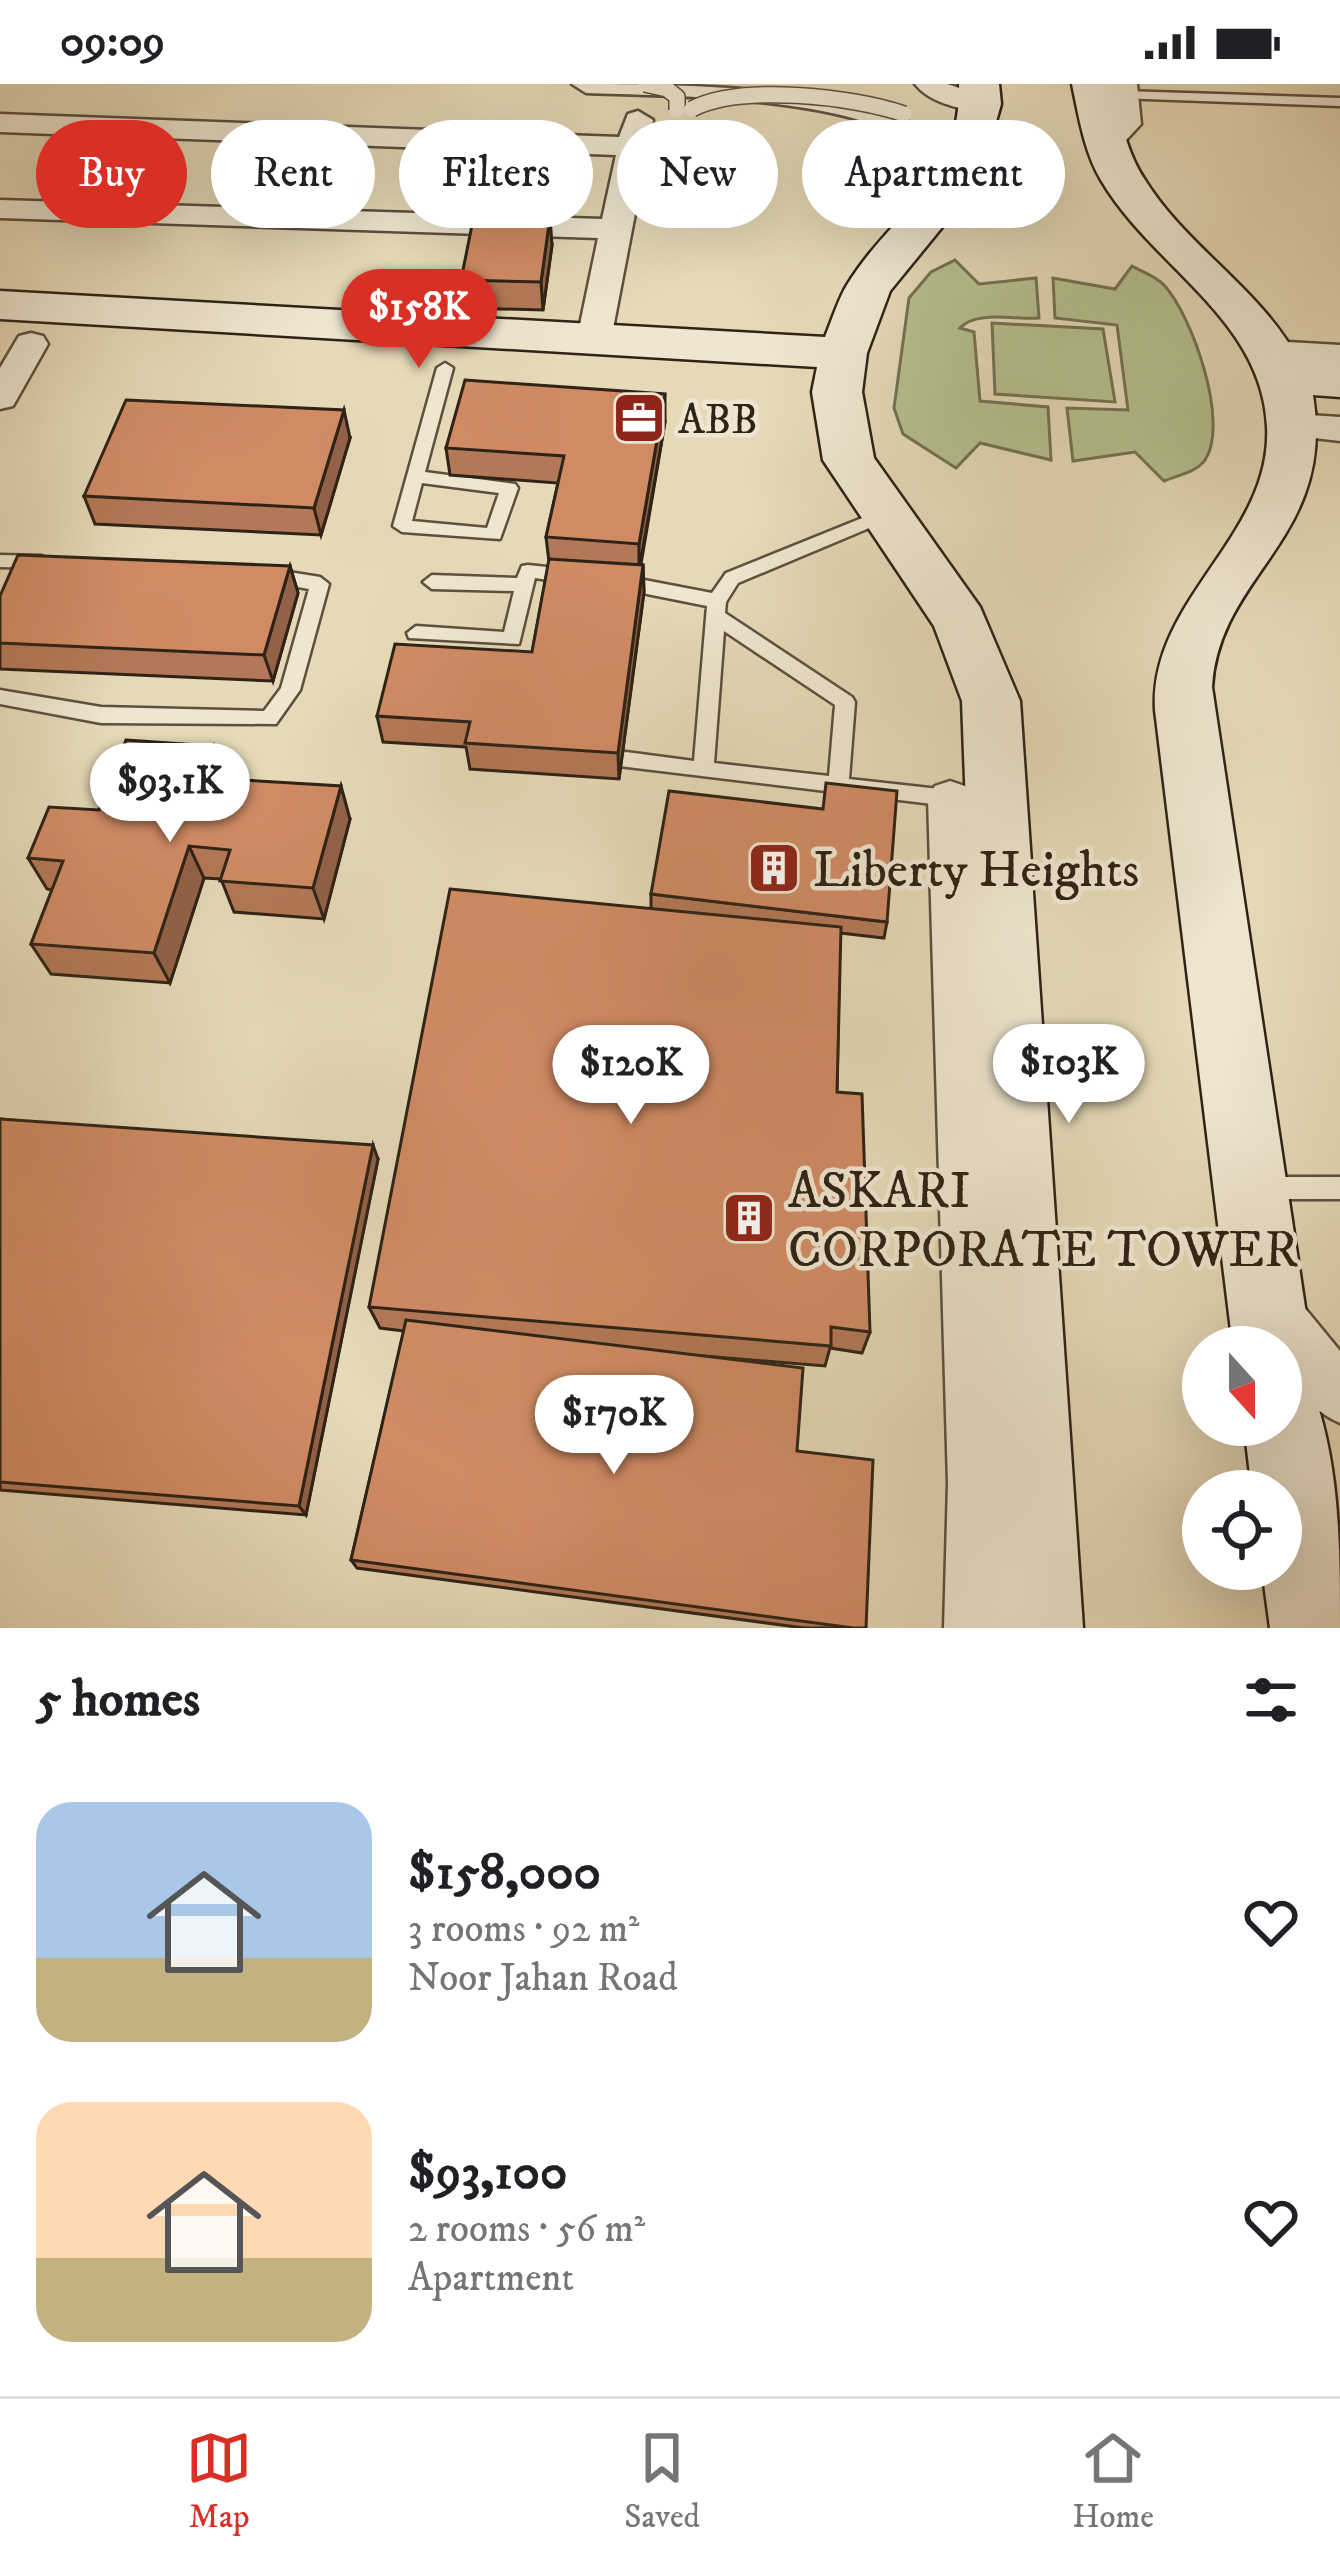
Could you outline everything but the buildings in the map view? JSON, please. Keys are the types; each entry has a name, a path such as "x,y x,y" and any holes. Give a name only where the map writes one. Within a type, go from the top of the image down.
{"main road":[{"path":"1112,88 1110,156 1154,223 1253,324 1294,397 1291,469 1270,523 1201,628 1184,674 1185,722 1269,1325"},
{"path":"908,228 868,288 840,372 850,460 960,621 991,701 975,801 1040,1628"},
{"path":"0,305 594,339 840,372"},
{"path":"15,343 445,368 840,372"},
{"path":"1294,397 1340,381"},
{"path":"1294,397 1340,404"},
{"path":"1287,1446 1313,1628"}],"street":[{"path":"586,84 868,111 892,120"},
{"path":"929,84 939,92 979,94"},
{"path":"638,120 644,86"},
{"path":"0,123 617,146"},
{"path":"0,208 619,229 594,339"},
{"path":"0,398 15,343"},
{"path":"1294,397 1340,356"},
{"path":"975,801 975,1628"},
{"path":"1269,1325 1340,1395"}],"lane":[{"path":"644,86 668,89 685,109 701,98 727,91 844,95 886,104 912,120"},
{"path":"1112,88 1340,102"},
{"path":"414,476 509,488 494,535 403,526 414,476 445,368"},
{"path":"704,770 717,608 732,578 887,514"},
{"path":"0,561 68,562"},
{"path":"416,633 512,639 528,571 717,608 845,702 838,787"},
{"path":"0,697 101,715 269,718 290,689 320,584 251,574"},
{"path":"432,582 525,585"},
{"path":"626,760 975,801"},
{"path":"1247,1188 1340,1188"}],"green space":[{"path":"955,260 979,284 1036,278 1039,318 986,317 960,328 974,332 980,401 1048,407 1051,460 980,443 956,468 903,434 894,408 909,298 931,272"},
{"path":"1132,266 1161,282 1175,300 1196,344 1210,396 1212,443 1205,460 1192,471 1164,481 1135,452 1073,461 1067,408 1128,410 1117,325 1055,318 1053,278 1115,289"},
{"path":"992,323 1103,329 1115,402 995,394"}],"place":[{"name":"ABB","path":"639,418"},
{"name":"Liberty Heights","path":"774,868"},
{"name":"ASKARI CORPORATE TOWER","path":"749,1218"}]}
